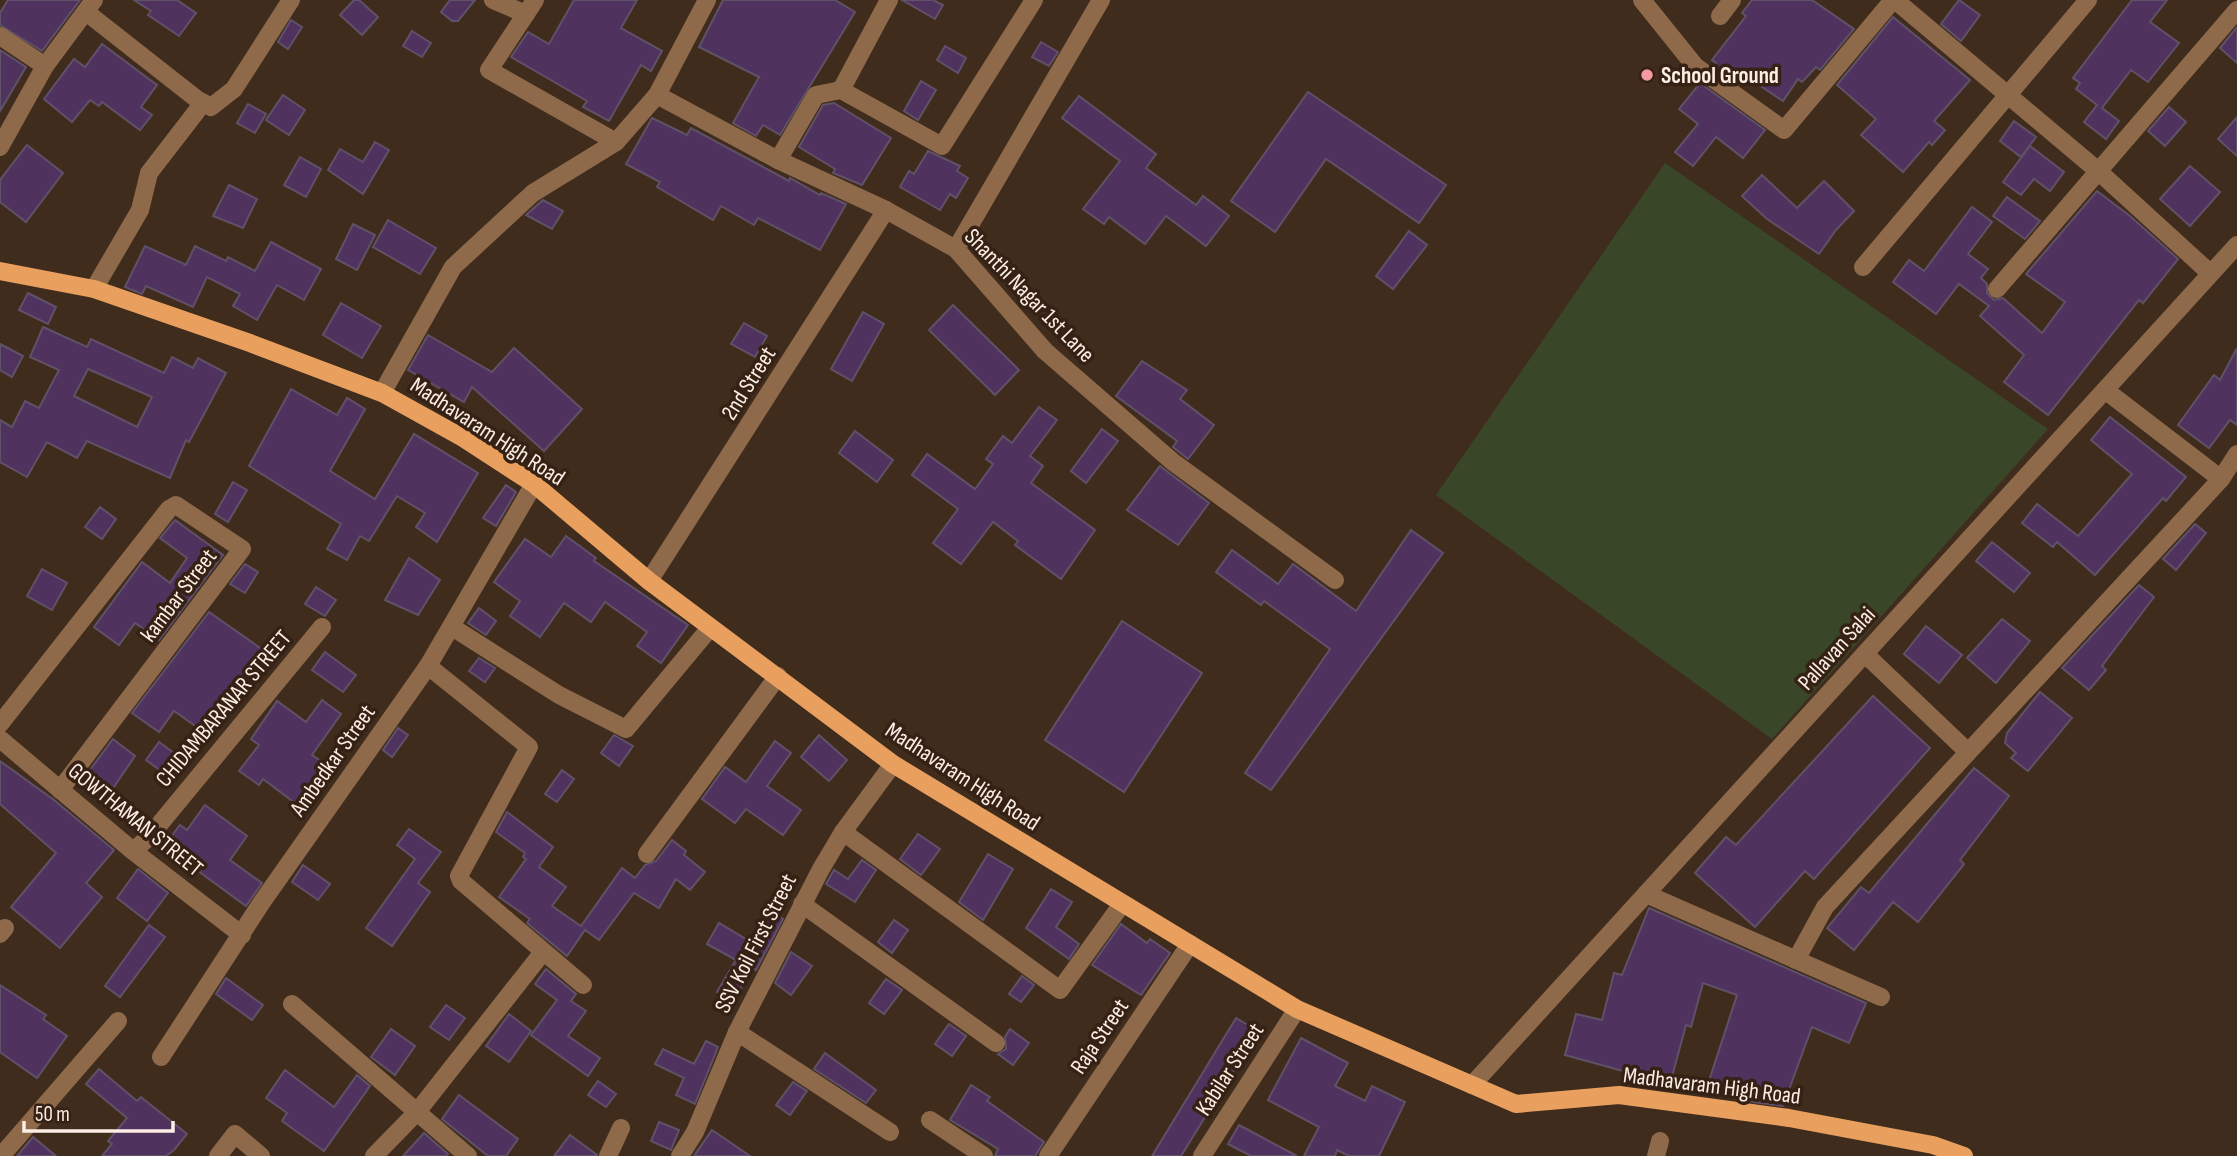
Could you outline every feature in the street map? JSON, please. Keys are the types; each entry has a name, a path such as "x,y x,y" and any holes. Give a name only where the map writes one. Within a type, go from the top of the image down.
{"main road":[{"name":"Madhavaram High Road","path":"0,271 94,289 382,393 463,438 534,484 649,581 893,764 1297,1009 1516,1104 1619,1095 1789,1118 1933,1145 1964,1156"}],"street":[{"path":"0,147 45,66 90,6 211,107 234,89 291,0"},
{"path":"494,0 530,7 489,70 616,142"},
{"path":"382,393 453,267 533,193 616,142 657,95 707,0"},
{"path":"841,90 889,0"},
{"path":"778,160 816,94 841,90 942,146 1034,0"},
{"path":"956,249 1101,0"},
{"path":"1642,0 1695,66 1784,130 1894,0 2008,93 2210,272"},
{"path":"1720,16 1732,0"},
{"path":"1863,267 2088,0"},
{"path":"1997,289 2096,170 2237,10"},
{"path":"0,36 45,66"},
{"name":"Shanthi Nagar 1st Lane","path":"657,95 778,160 886,210 956,249 1054,359 1174,462 1335,580"},
{"path":"94,289 140,210 149,173 203,103"},
{"name":"2nd Street","path":"649,581 886,210"},
{"name":"Pallavan Salai","path":"1472,1085 2237,245"},
{"path":"2105,390 2221,479"},
{"path":"1796,960 1825,907 2221,479 2237,454"},
{"name":"Ambedkar Street","path":"161,1057 262,902 428,666 534,484"},
{"name":"kambar Street","path":"0,724 169,509 176,505 242,549 60,790"},
{"name":"CHIDAMBARANAR STREET","path":"133,851 149,837 322,627"},
{"path":"452,627 559,695 626,729 710,628"},
{"path":"1865,654 1968,752"},
{"path":"428,666 529,747 459,876 466,886 583,985"},
{"path":"647,854 778,676"},
{"name":"GOWTHAMAN STREET","path":"0,740 133,851 242,935"},
{"name":"SSV Koil First Street","path":"680,1156 695,1132 737,1032 802,904 843,832 893,764"},
{"path":"843,832 1060,990 1122,904"},
{"path":"1646,894 1881,997"},
{"path":"802,904 996,1043"},
{"name":"Raja Street","path":"1048,1156 1190,944"},
{"path":"374,1156 417,1112 543,952"},
{"path":"292,1004 468,1156"},
{"name":"Kabilar Street","path":"1202,1156 1297,1009"},
{"path":"1,1156 118,1021"},
{"path":"737,1032 890,1132"},
{"path":"930,1120 984,1156"},
{"path":"608,1156 621,1128"},
{"path":"219,1156 235,1134 261,1156"}],"green space":[{"path":"1665,163 2048,429 1772,739 1436,495"}],"building":[{"path":"8,0 80,0 42,51 0,25 0,13"},
{"path":"134,0 177,0 196,13 179,36 148,15 151,11"},
{"path":"354,0 359,0 378,17 362,35 340,15"},
{"path":"450,0 475,0 458,21 452,21 441,12"},
{"path":"574,0 637,0 621,28 662,51 651,71 641,65 609,121 583,107 587,101 511,57 528,32 549,44"},
{"path":"723,0 835,0 855,12 780,135 763,125 756,136 733,123 759,77 699,47"},
{"path":"902,0 933,0 943,5 935,19"},
{"path":"1752,0 1812,0 1854,29 1820,70 1816,67 1802,82 1798,79 1783,101 1747,77 1740,85 1714,66 1716,63 1712,60 1746,16 1742,13"},
{"path":"1959,0 1980,15 1961,41 1941,24"},
{"path":"2132,0 2167,0 2150,22 2179,43 2148,82 2131,70 2102,108 2119,121 2106,139 2084,122 2097,105 2076,89 2080,83 2073,78"},
{"path":"1893,17 1970,80 1934,121 1945,130 1932,145 1929,142 1903,172 1861,135 1876,119 1837,85"},
{"path":"291,20 302,27 288,49 278,42"},
{"path":"2237,27 2237,63 2220,48"},
{"path":"412,31 431,43 422,57 403,46"},
{"path":"1041,42 1058,52 1049,66 1032,57"},
{"path":"102,44 157,85 141,107 152,115 140,130 102,102 99,106 90,100 72,122 44,99 74,59 85,67"},
{"path":"945,46 966,58 958,73 937,60"},
{"path":"0,50 26,67 0,111"},
{"path":"921,81 936,90 918,120 904,111"},
{"path":"1700,83 1765,130 1743,158 1716,137 1693,166 1675,152 1698,124 1679,109"},
{"path":"1308,92 1446,185 1419,223 1326,159 1275,232 1231,201"},
{"path":"283,95 305,110 289,135 266,120"},
{"path":"1079,96 1156,154 1146,168 1196,205 1203,196 1229,216 1206,246 1166,216 1145,244 1109,217 1104,224 1083,209 1120,161 1062,118"},
{"path":"834,103 891,138 862,185 833,173 835,169 799,147 823,105"},
{"path":"248,104 266,114 255,133 237,123"},
{"path":"2169,107 2186,122 2165,146 2148,131"},
{"path":"2237,117 2237,156 2218,139"},
{"path":"652,118 687,135 691,128 789,181 790,178 820,195 821,193 846,204 820,250 758,218 754,225 721,206 713,220 657,187 660,182 626,164"},
{"path":"2014,121 2036,137 2021,157 2000,141"},
{"path":"375,142 389,150 363,194 328,170 340,149 363,162"},
{"path":"27,145 63,173 26,222 0,202 0,180"},
{"path":"2030,146 2064,172 2050,191 2034,179 2021,195 2003,182"},
{"path":"928,151 960,166 957,171 968,178 956,198 950,194 940,210 900,187 909,171 914,174"},
{"path":"300,157 321,169 306,197 284,185"},
{"path":"2190,166 2220,192 2190,226 2160,199"},
{"path":"1762,175 1797,208 1824,181 1854,211 1819,254 1767,219 1742,196"},
{"path":"229,185 257,199 243,228 213,216"},
{"path":"2097,191 2178,259 2143,303 2139,300 2048,415 2004,382 2024,355 1980,316 1989,306 1959,284 1936,314 1893,282 1909,260 1924,271 1972,207 1992,222 1968,254 1988,269 1981,278 1987,284 1987,293 1994,300 2003,298 2042,333 2065,302 2026,274"},
{"path":"2007,197 2040,221 2025,239 1993,216"},
{"path":"543,200 563,211 552,229 526,215"},
{"path":"388,220 436,248 420,274 373,247"},
{"path":"353,224 375,235 357,270 336,259"},
{"path":"1409,231 1427,245 1393,289 1376,276"},
{"path":"271,242 321,269 304,300 277,285 257,320 233,306 240,294 207,277 193,307 146,286 142,294 125,287 145,246 186,265 195,246 226,261 228,257 255,271"},
{"path":"28,293 56,307 48,324 19,310"},
{"path":"341,303 381,326 362,358 323,335"},
{"path":"953,305 1019,370 995,395 929,330"},
{"path":"863,312 884,324 852,381 831,369"},
{"path":"744,323 767,336 755,357 731,344"},
{"path":"43,327 87,347 91,339 164,373 172,357 193,368 198,358 226,373 189,442 186,440 170,478 87,441 77,458 47,442 27,477 0,462 0,420 12,427 25,401 39,408 59,370 30,357","holes":["88,369 152,397 137,427 74,396"]},
{"path":"428,335 492,372 514,348 582,409 544,451 472,387 464,402 408,370"},
{"path":"0,344 23,356 12,377 0,370"},
{"path":"2237,348 2237,425 2230,420 2209,448 2178,425 2214,375 2220,380"},
{"path":"1142,361 1187,390 1180,399 1214,425 1188,459 1173,447 1177,441 1116,396"},
{"path":"291,389 337,415 347,398 365,409 330,471 375,499 414,434 478,473 437,542 416,527 425,513 397,496 369,541 360,536 347,560 327,549 341,524 249,466"},
{"path":"1039,407 1057,420 1030,456 1043,466 1031,483 1095,530 1061,579 1015,545 1018,541 993,522 961,564 933,543 958,509 912,475 927,454 975,489 993,464 986,459 1003,436 1012,443"},
{"path":"2110,417 2186,477 2166,501 2163,498 2095,575 2057,542 2053,547 2022,523 2037,504 2078,536 2132,474 2091,440"},
{"path":"1102,429 1118,441 1086,483 1071,471"},
{"path":"855,431 893,460 877,482 839,453"},
{"path":"1160,466 1209,503 1178,545 1127,510"},
{"path":"233,482 247,490 228,522 215,514"},
{"path":"506,485 516,492 496,526 483,518"},
{"path":"100,507 116,519 102,539 85,527"},
{"path":"175,520 223,555 159,640 135,623 119,645 94,627 142,562 170,583 187,558 160,538"},
{"path":"2195,524 2206,533 2176,570 2163,559"},
{"path":"1411,530 1443,553 1271,790 1245,773 1330,649 1264,601 1261,605 1216,572 1232,550 1278,584 1293,564 1356,611"},
{"path":"566,536 596,558 594,561 688,625 661,663 637,646 647,632 605,602 591,622 564,603 540,637 510,616 520,601 494,582 525,539 551,557"},
{"path":"1992,542 2030,573 2014,592 1976,561"},
{"path":"409,558 440,580 418,615 385,600"},
{"path":"245,564 258,572 245,593 230,584"},
{"path":"42,569 67,583 52,610 27,596"},
{"path":"2139,585 2154,597 2102,666 2106,670 2089,690 2062,668"},
{"path":"316,587 336,600 325,616 305,604"},
{"path":"479,608 496,621 486,635 468,623"},
{"path":"209,612 263,650 204,732 174,711 159,732 132,713"},
{"path":"2002,619 2030,641 1996,683 1967,658"},
{"path":"1122,621 1202,673 1124,792 1045,740"},
{"path":"1926,626 1962,655 1939,683 1904,654"},
{"path":"325,652 356,675 343,692 312,670"},
{"path":"479,658 495,668 485,682 469,671"},
{"path":"2040,692 2072,718 2028,771 2011,758 2016,753 2005,743 2007,733"},
{"path":"1873,696 1930,748 1814,879 1805,871 1755,927 1695,873 1726,837 1736,845"},
{"path":"322,700 341,714 312,755 328,766 299,806 263,779 259,785 239,771 259,745 251,739 277,701 306,722"},
{"path":"398,728 408,735 392,757 383,750"},
{"path":"614,735 633,746 619,766 601,753"},
{"path":"819,735 847,760 829,781 801,757"},
{"path":"113,739 135,756 105,800 81,782"},
{"path":"775,741 791,753 767,786 801,810 783,835 746,809 735,823 702,799 725,767 746,782"},
{"path":"159,742 185,761 172,779 146,760"},
{"path":"0,761 54,800 114,850 86,883 102,897 60,948 11,907 56,853 0,804"},
{"path":"1974,768 2009,796 1960,860 1964,864 1918,922 1893,902 1854,950 1827,928 1861,887 1869,893"},
{"path":"562,770 574,779 557,802 545,794"},
{"path":"205,805 247,836 230,860 262,883 246,906 164,846 180,825 187,830"},
{"path":"507,812 553,847 539,867 566,887 552,906 581,926 622,868 635,878 645,865 656,861 672,840 686,851 684,855 705,872 690,890 676,879 659,908 634,893 599,940 585,930 567,956 527,923 530,919 499,897 526,859 523,857 525,853 496,832"},
{"path":"409,829 441,852 418,883 430,892 392,946 366,928 415,859 397,845"},
{"path":"918,834 940,849 921,875 900,859"},
{"path":"988,854 1013,869 983,920 959,902"},
{"path":"862,860 876,870 855,902 826,884 834,870 848,879"},
{"path":"303,865 330,884 318,900 292,882"},
{"path":"138,869 168,893 147,921 117,898"},
{"path":"1051,889 1072,902 1056,927 1079,944 1069,959 1026,928"},
{"path":"1649,908 1866,1003 1849,1043 1812,1027 1783,1106 1753,1102 1707,1087 1737,995 1703,983 1691,1027 1686,1025 1670,1084 1565,1055 1576,1014 1602,1020 1614,973 1622,975"},
{"path":"769,911 783,919 756,970 753,967 733,1002 717,992 736,960 707,944 719,923 751,942"},
{"path":"894,920 908,930 892,953 878,942"},
{"path":"1121,924 1147,943 1150,939 1170,953 1141,995 1092,965"},
{"path":"149,925 165,937 120,997 105,986"},
{"path":"791,952 812,966 791,995 775,983"},
{"path":"546,969 576,994 571,1001 586,1011 568,1036 600,1058 588,1076 531,1035 557,1000 535,984"},
{"path":"1022,976 1034,985 1021,1002 1009,994"},
{"path":"226,978 263,1005 252,1020 216,994"},
{"path":"886,979 902,990 884,1014 869,1003"},
{"path":"0,985 46,1015 43,1019 67,1036 37,1078 0,1052"},
{"path":"446,1005 465,1018 449,1040 430,1027"},
{"path":"509,1014 531,1031 509,1062 486,1046"},
{"path":"1236,1018 1258,1031 1181,1156 1152,1156"},
{"path":"949,1024 966,1036 952,1056 935,1044"},
{"path":"391,1029 415,1046 395,1075 371,1057"},
{"path":"1010,1029 1029,1043 1013,1065 998,1054 1006,1049 1005,1037"},
{"path":"1301,1038 1348,1063 1335,1086 1365,1101 1372,1086 1405,1102 1379,1156 1349,1156 1337,1150 1335,1156 1304,1156 1319,1127 1268,1100"},
{"path":"706,1041 718,1047 695,1104 676,1095 684,1078 655,1064 663,1049 694,1064"},
{"path":"825,1053 876,1090 866,1103 814,1069"},
{"path":"99,1069 137,1101 141,1097 187,1134 174,1150 166,1156 102,1156 112,1144 108,1141 127,1118 86,1084"},
{"path":"285,1070 334,1107 357,1075 370,1086 324,1151 282,1121 287,1113 266,1098"},
{"path":"598,1081 616,1094 606,1107 588,1095"},
{"path":"793,1082 807,1091 790,1115 776,1105"},
{"path":"971,1085 990,1097 987,1101 1044,1142 1035,1156 995,1156 998,1149 950,1120"},
{"path":"459,1095 518,1139 506,1156 488,1156 442,1119"},
{"path":"659,1122 679,1130 671,1150 651,1141"},
{"path":"1239,1125 1297,1156 1251,1156 1228,1144"},
{"path":"712,1130 750,1156 694,1156"},
{"path":"424,1133 448,1154 403,1156"},
{"path":"570,1135 597,1155 597,1156 554,1156"},
{"path":"33,1137 56,1156 17,1156"}],"place":[{"name":"School Ground","path":"1647,75"}]}
